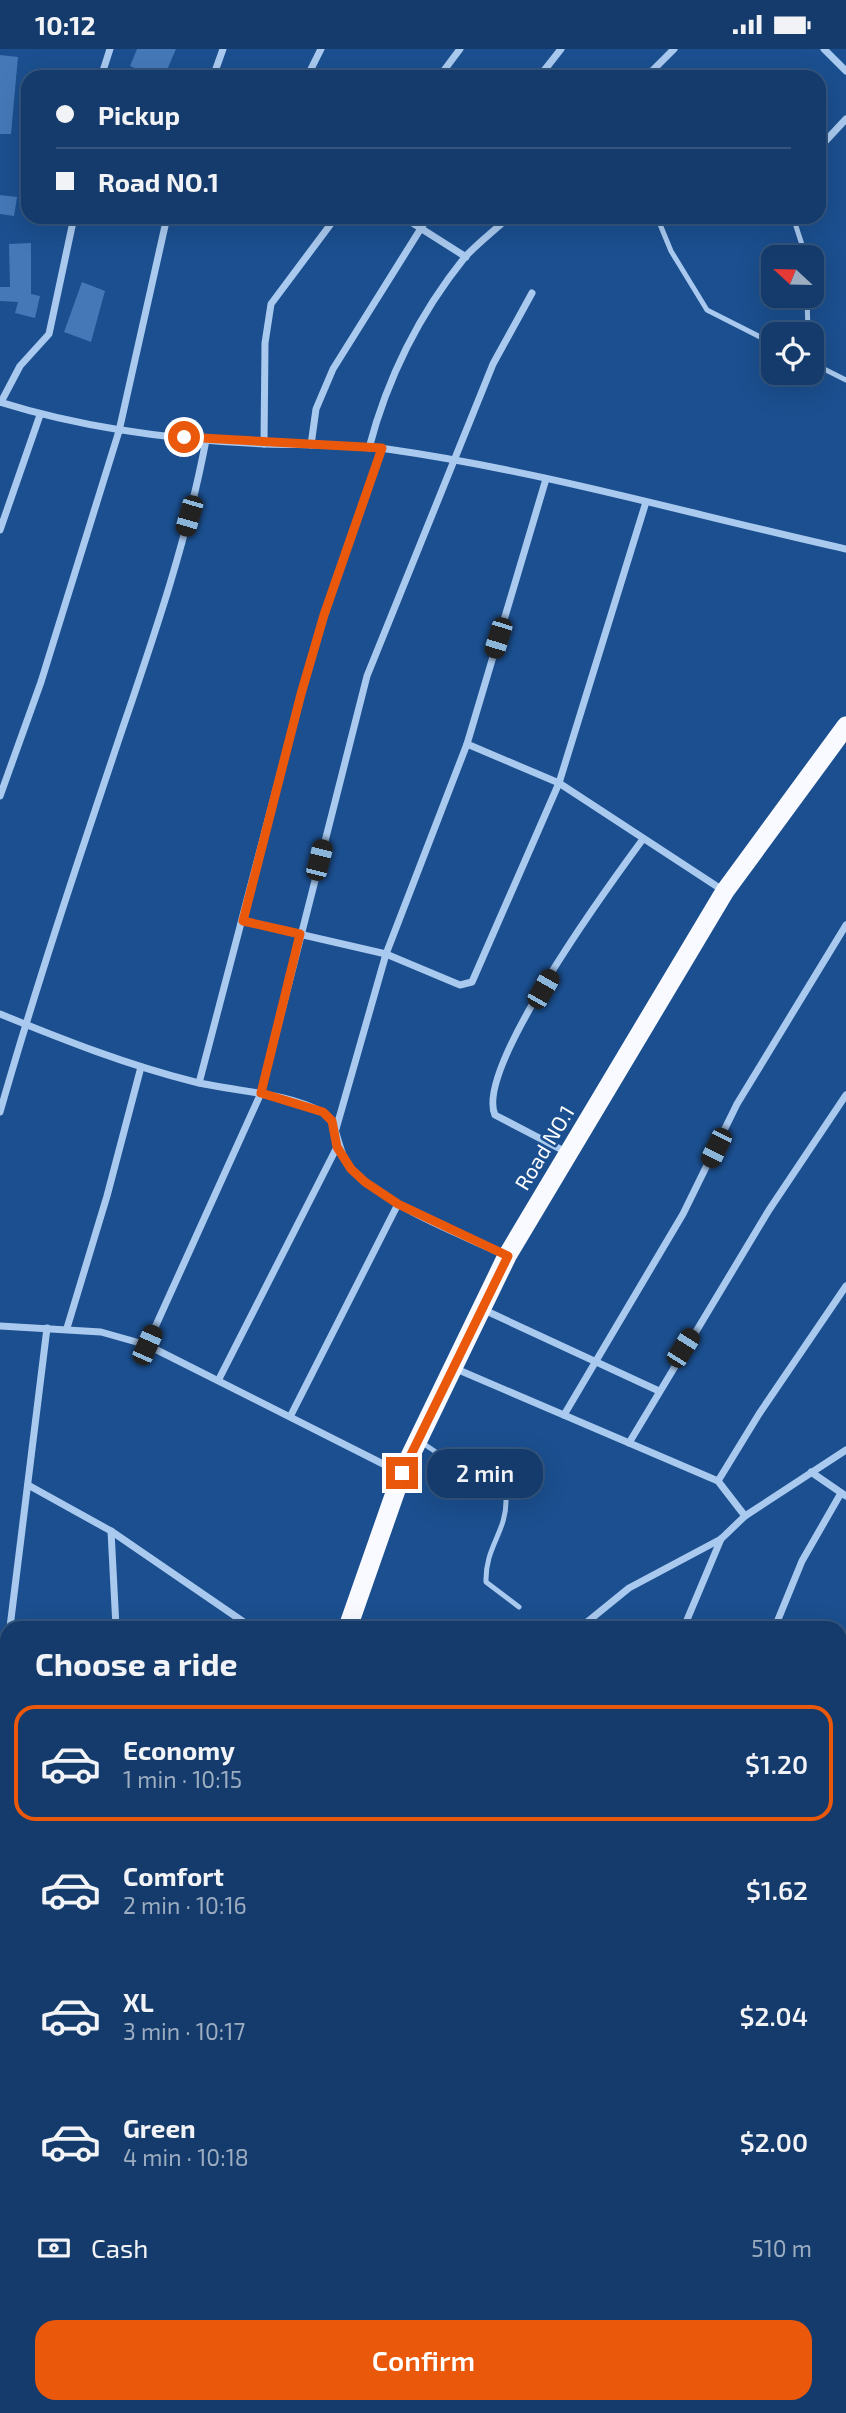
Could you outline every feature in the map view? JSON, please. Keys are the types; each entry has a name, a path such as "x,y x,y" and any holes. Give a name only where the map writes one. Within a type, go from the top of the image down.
{"highway":[{"name":"Road NO.1","path":"350,1621 402,1473 508,1256 725,891 846,726"}],"street":[{"path":"103,70 110,49"},
{"path":"216,70 223,49"},
{"path":"310,70 321,49"},
{"path":"444,70 460,49"},
{"path":"544,70 561,49"},
{"path":"653,70 674,49"},
{"path":"824,49 846,71"},
{"path":"826,140 846,119"},
{"path":"73,224 49,334 20,366 0,402 40,415 119,431 264,444 382,448 456,459 846,549"},
{"path":"0,796 41,682 119,431 165,224"},
{"path":"264,444 265,343 271,304 331,224"},
{"path":"412,224 466,257"},
{"path":"311,445 316,409 323,388 423,224"},
{"path":"369,448 380,405 406,347 466,257 501,224"},
{"path":"147,1345 261,1093 368,676 493,364 531,293"},
{"path":"0,530 40,415"},
{"path":"0,1112 25,1024 161,616 196,491 206,440"},
{"path":"199,1083 305,681 382,448"},
{"path":"508,1256 398,1204 351,1169 337,1147 336,1129 386,954 467,744 546,479"},
{"path":"243,921 386,954 460,985 472,982 559,783 646,502"},
{"path":"467,744 559,783 725,891"},
{"path":"568,1153 495,1115 492,1096 518,1032 580,924 643,839"},
{"path":"564,1415 683,1214 737,1104 846,925"},
{"path":"0,1014 141,1067 199,1083 261,1093 323,1112 336,1129"},
{"path":"67,1328 107,1196 141,1067"},
{"path":"629,1443 769,1210 846,1095"},
{"path":"219,1379 337,1147"},
{"path":"291,1415 398,1204"},
{"path":"718,1481 759,1414 846,1286"},
{"path":"481,1308 659,1391"},
{"path":"0,1326 101,1332 147,1345 402,1473"},
{"path":"11,1621 47,1328"},
{"path":"452,1367 718,1481 745,1516"},
{"path":"588,1621 629,1588 721,1539 745,1516 846,1450"},
{"path":"777,1621 802,1561 844,1495 811,1472"},
{"path":"28,1485 111,1531 242,1621"},
{"path":"111,1531 116,1621"},
{"path":"687,1621 721,1539"}],"lane":[{"path":"660,224 671,251 707,310 761,337"},
{"path":"795,224 802,245"},
{"path":"824,369 846,380"},
{"path":"418,1440 506,1500 506,1515 486,1561 486,1582 519,1607"}],"building":[{"path":"137,49 176,49 167,70 139,70 130,66"},
{"path":"0,55 18,57 11,134 0,134"},
{"path":"0,195 17,197 14,216 0,214"},
{"path":"31,243 31,294 40,296 35,318 15,313 18,302 0,301 0,287 10,287 9,244"},
{"path":"82,282 105,291 91,342 64,332"}],"route":[{"path":"184,437 264,444 382,448 324,615 243,921 300,934 261,1093 323,1112 336,1129 337,1147 351,1169 365,1182 398,1204 508,1256 402,1473"}]}
